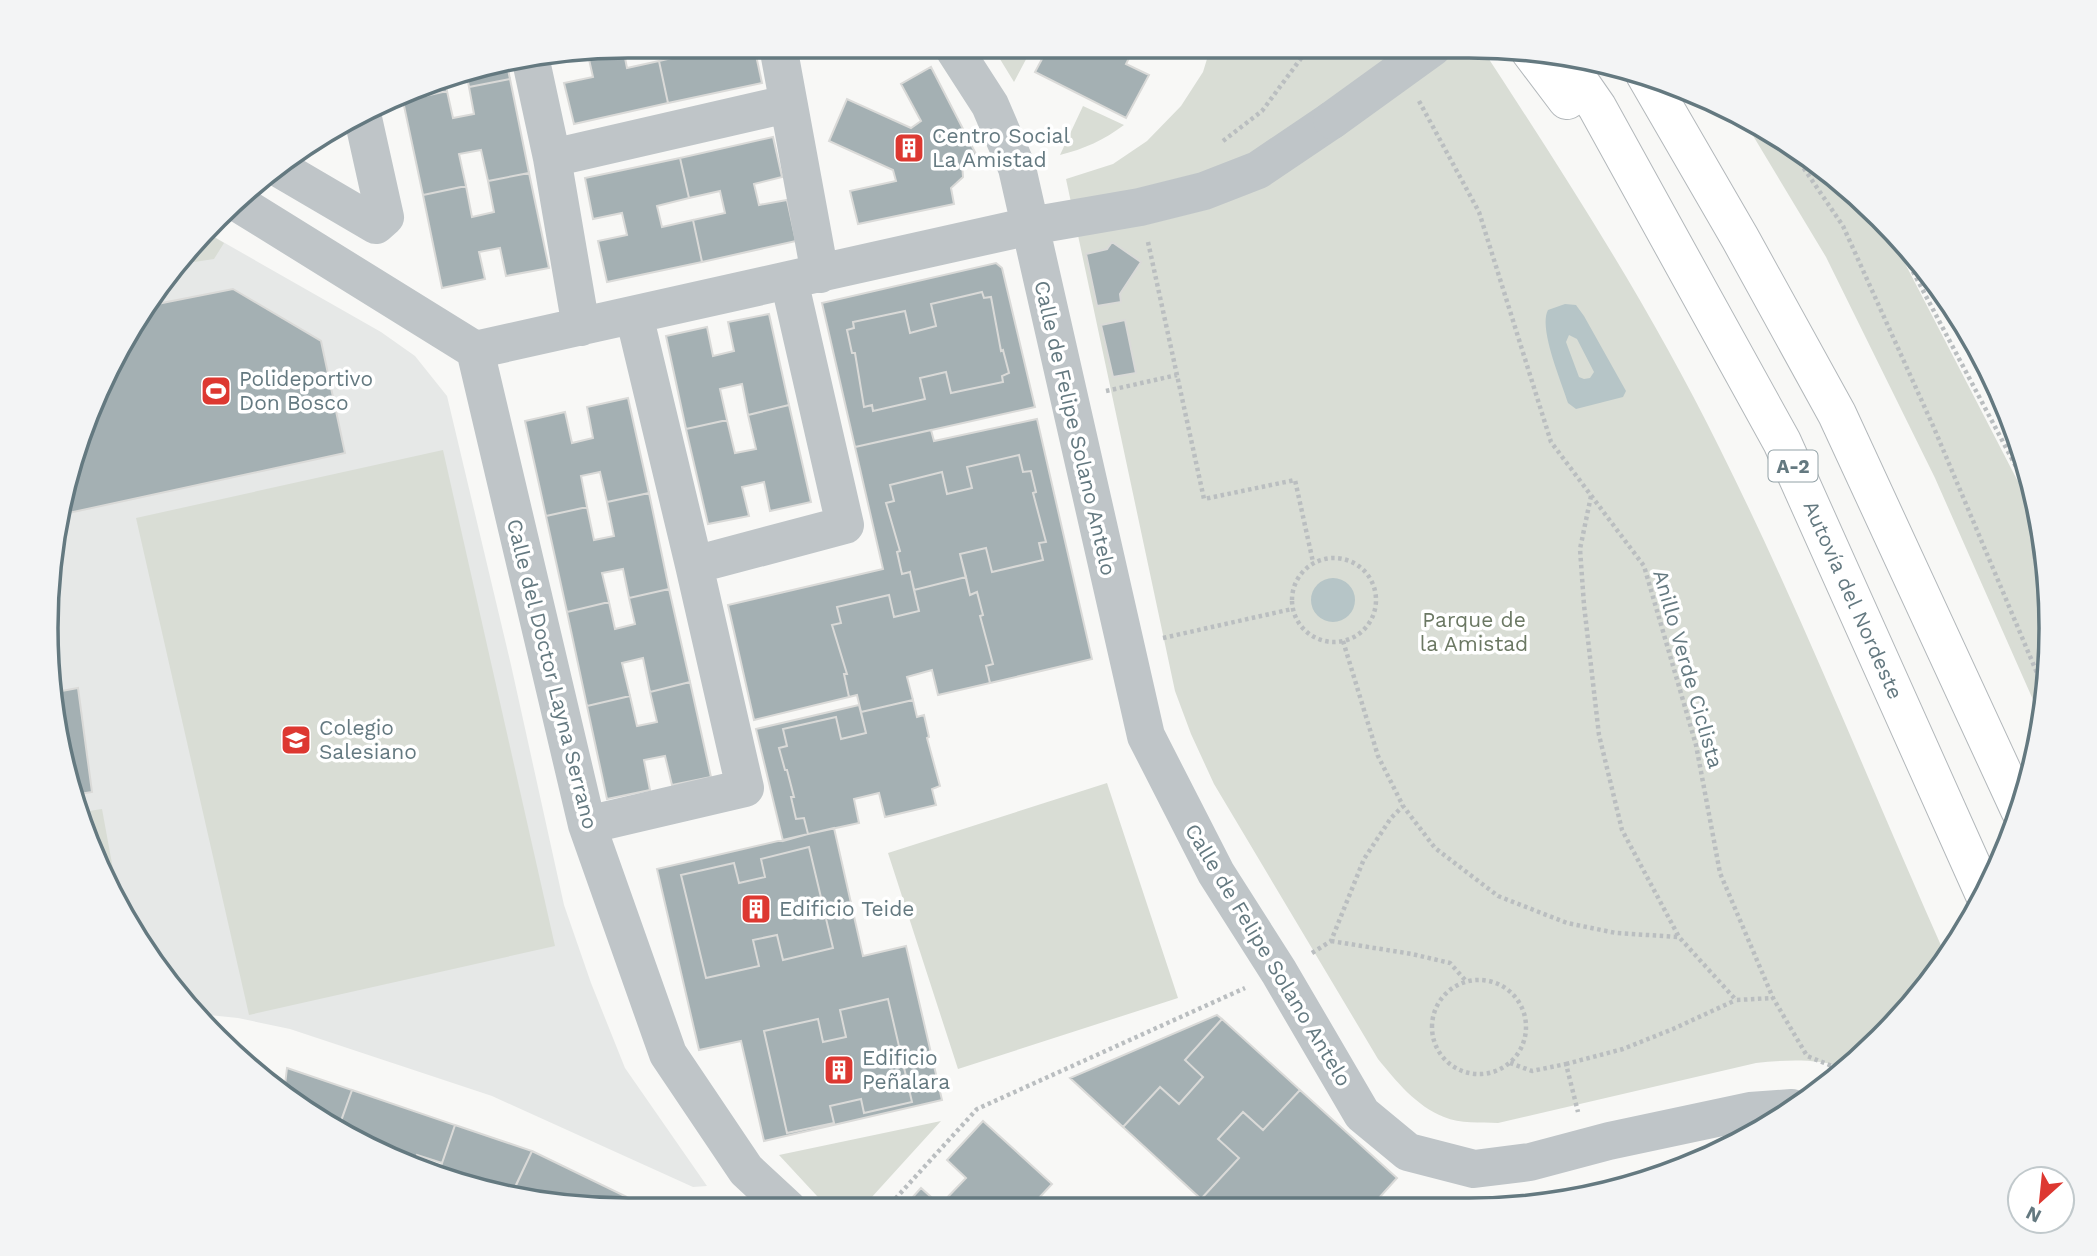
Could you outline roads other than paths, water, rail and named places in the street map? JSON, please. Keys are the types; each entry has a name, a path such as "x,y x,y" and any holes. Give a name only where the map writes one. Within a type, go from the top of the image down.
{"highway":[{"path":"1538,62 1687,270"},
{"name":"Autovía del Nordeste","path":"1569,67 1597,107 1782,442 1979,882"},
{"path":"1653,89 1740,237 1837,414 2014,796"}],"street":[{"path":"695,565 845,525 804,277 780,58"},
{"name":"Calle de Felipe Solano Antelo","path":"960,58 990,105 1017,168 1146,736 1216,873 1279,972 1362,1114 1408,1152 1474,1169 1530,1161 1750,1111 1774,1109"},
{"path":"245,207 475,350 1030,226 1140,207 1203,191 1258,170 1418,58"},
{"path":"532,67 552,158 581,327"},
{"path":"552,158 787,104"},
{"path":"288,171 376,225 385,217 364,123"},
{"path":"587,825 745,788 695,565 634,315"},
{"name":"Calle del Doctor Layna Serrano","path":"475,350 587,825 668,1054 746,1170 776,1198"}],"place":[{"name":"Centro Social La Amistad","path":"909,148"},
{"name":"Polideportivo Don Bosco","path":"216,391"},
{"name":"Colegio Salesiano","path":"296,740"},
{"name":"Edificio Teide","path":"756,909"},
{"name":"Edificio Peñalara","path":"839,1070"}],"park label":[{"name":"Parque de la Amistad","path":"1474,632"}]}
